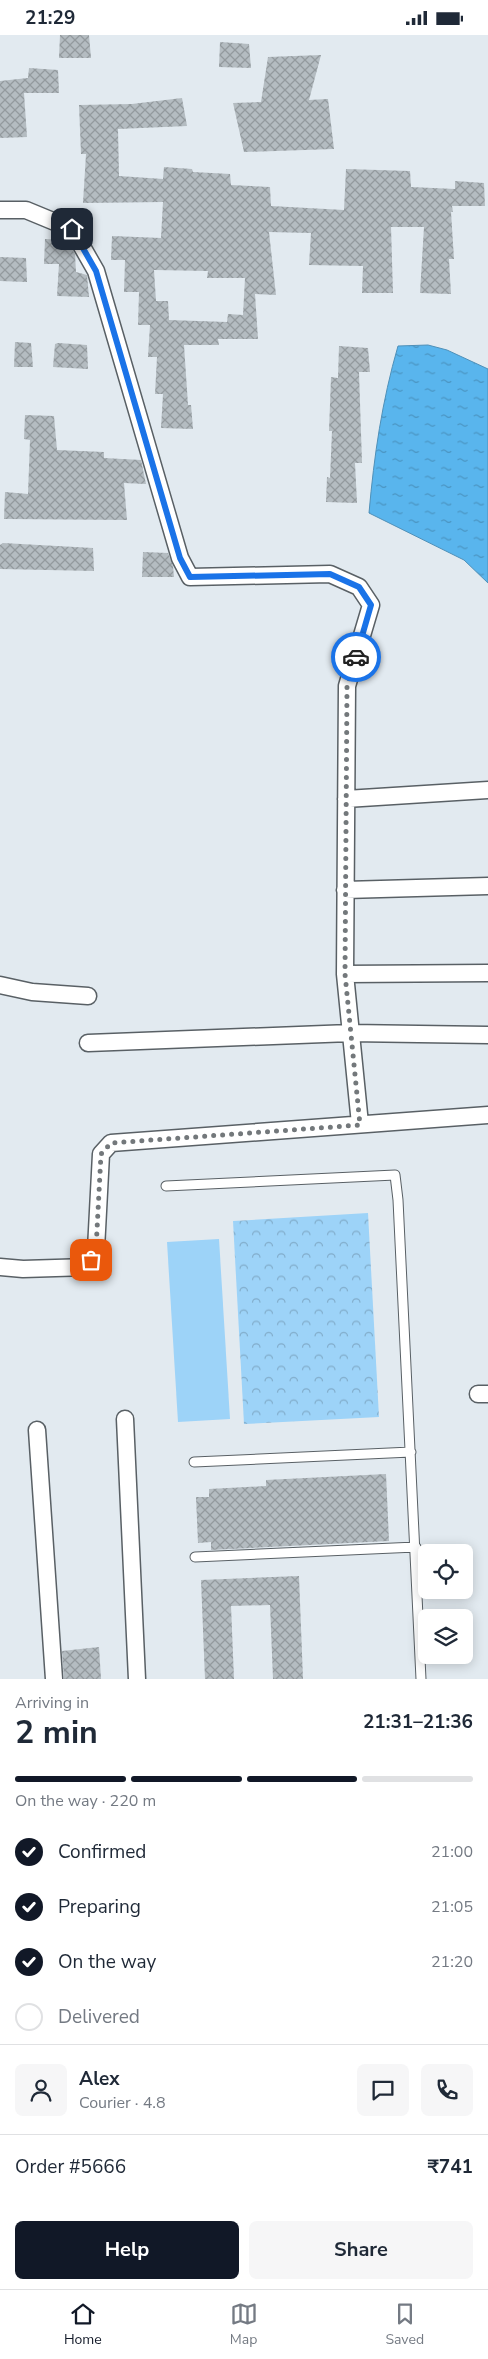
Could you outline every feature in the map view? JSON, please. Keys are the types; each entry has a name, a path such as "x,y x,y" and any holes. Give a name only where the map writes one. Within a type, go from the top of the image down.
{"street":[{"path":"0,210 26,210 72,229 96,271 180,558 190,577 330,574 359,587 371,605 347,686 345,974 360,1125"},
{"path":"346,799 488,790"},
{"path":"345,890 488,886"},
{"path":"345,974 488,973"},
{"path":"0,985 32,992 88,996"},
{"path":"88,1043 350,1033 488,1035"},
{"path":"0,1267 23,1269 88,1267 96,1249 101,1154 111,1143 488,1115"},
{"path":"125,1419 137,1679"},
{"path":"37,1429 54,1679"}],"lane":[{"path":"166,1186 395,1175 398,1201 416,1547 421,1679"},
{"path":"194,1462 411,1452"},
{"path":"195,1557 416,1547"}],"green space":[{"path":"368,1213 379,1417 244,1424 233,1221"},
{"path":"219,1239 230,1419 178,1422 167,1242"}],"water":[{"path":"428,345 447,350 488,369 488,583 464,560 369,513 379,429 387,387 398,346"}],"building":[{"path":"60,35 89,35 91,58 59,58"},
{"path":"220,42 249,44 251,68 219,67"},
{"path":"321,55 309,100 328,99 334,149 244,152 233,103 261,102 268,57"},
{"path":"29,68 58,70 59,93 24,93 27,137 0,138 0,81 28,78"},
{"path":"182,98 187,126 118,129 119,176 163,179 164,167 192,169 193,172 230,174 231,185 270,187 271,206 344,210 346,169 410,171 411,187 455,189 455,181 484,183 485,206 452,206 454,259 449,259 451,294 420,293 424,227 391,227 393,293 362,293 363,266 309,265 311,233 269,232 276,295 255,294 258,339 218,339 219,345 184,345 188,405 191,405 193,429 161,428 163,394 155,394 157,357 148,357 150,325 138,325 139,292 124,292 125,260 111,260 112,236 161,238 163,202 83,203 86,154 81,154 79,105 132,104","holes":["154,270 208,271 207,278 245,278 243,315 228,314 227,322 169,320 168,301 156,301"]},
{"path":"45,239 67,240 75,254 76,272 87,275 89,297 57,296 59,264 44,264"},
{"path":"0,257 26,258 27,282 0,281"},
{"path":"15,342 31,343 33,367 14,367"},
{"path":"55,344 87,345 88,369 53,367"},
{"path":"339,346 368,348 370,372 359,372 362,463 355,463 357,503 326,502 327,477 330,478 332,431 329,431 331,377 338,378"},
{"path":"25,415 54,416 57,450 104,452 104,458 141,460 146,484 124,483 127,520 4,519 5,492 28,494 30,440 24,439"},
{"path":"3,543 93,548 94,571 0,569 0,545"},
{"path":"143,552 168,553 173,566 174,577 142,577"},
{"path":"386,1474 389,1541 211,1550 211,1542 198,1543 196,1497 209,1497 209,1489 266,1486 266,1480"},
{"path":"299,1576 303,1679 273,1679 270,1605 231,1606 234,1679 205,1679 201,1580"},
{"path":"99,1647 101,1679 64,1679 62,1651"}],"way so far":[{"path":"91,1260 96,1249 101,1154 111,1143 360,1125 345,974 347,686 356,657"}],"route":[{"path":"72,229 96,271 180,558 190,577 330,574 359,587 371,605 356,657"}]}
